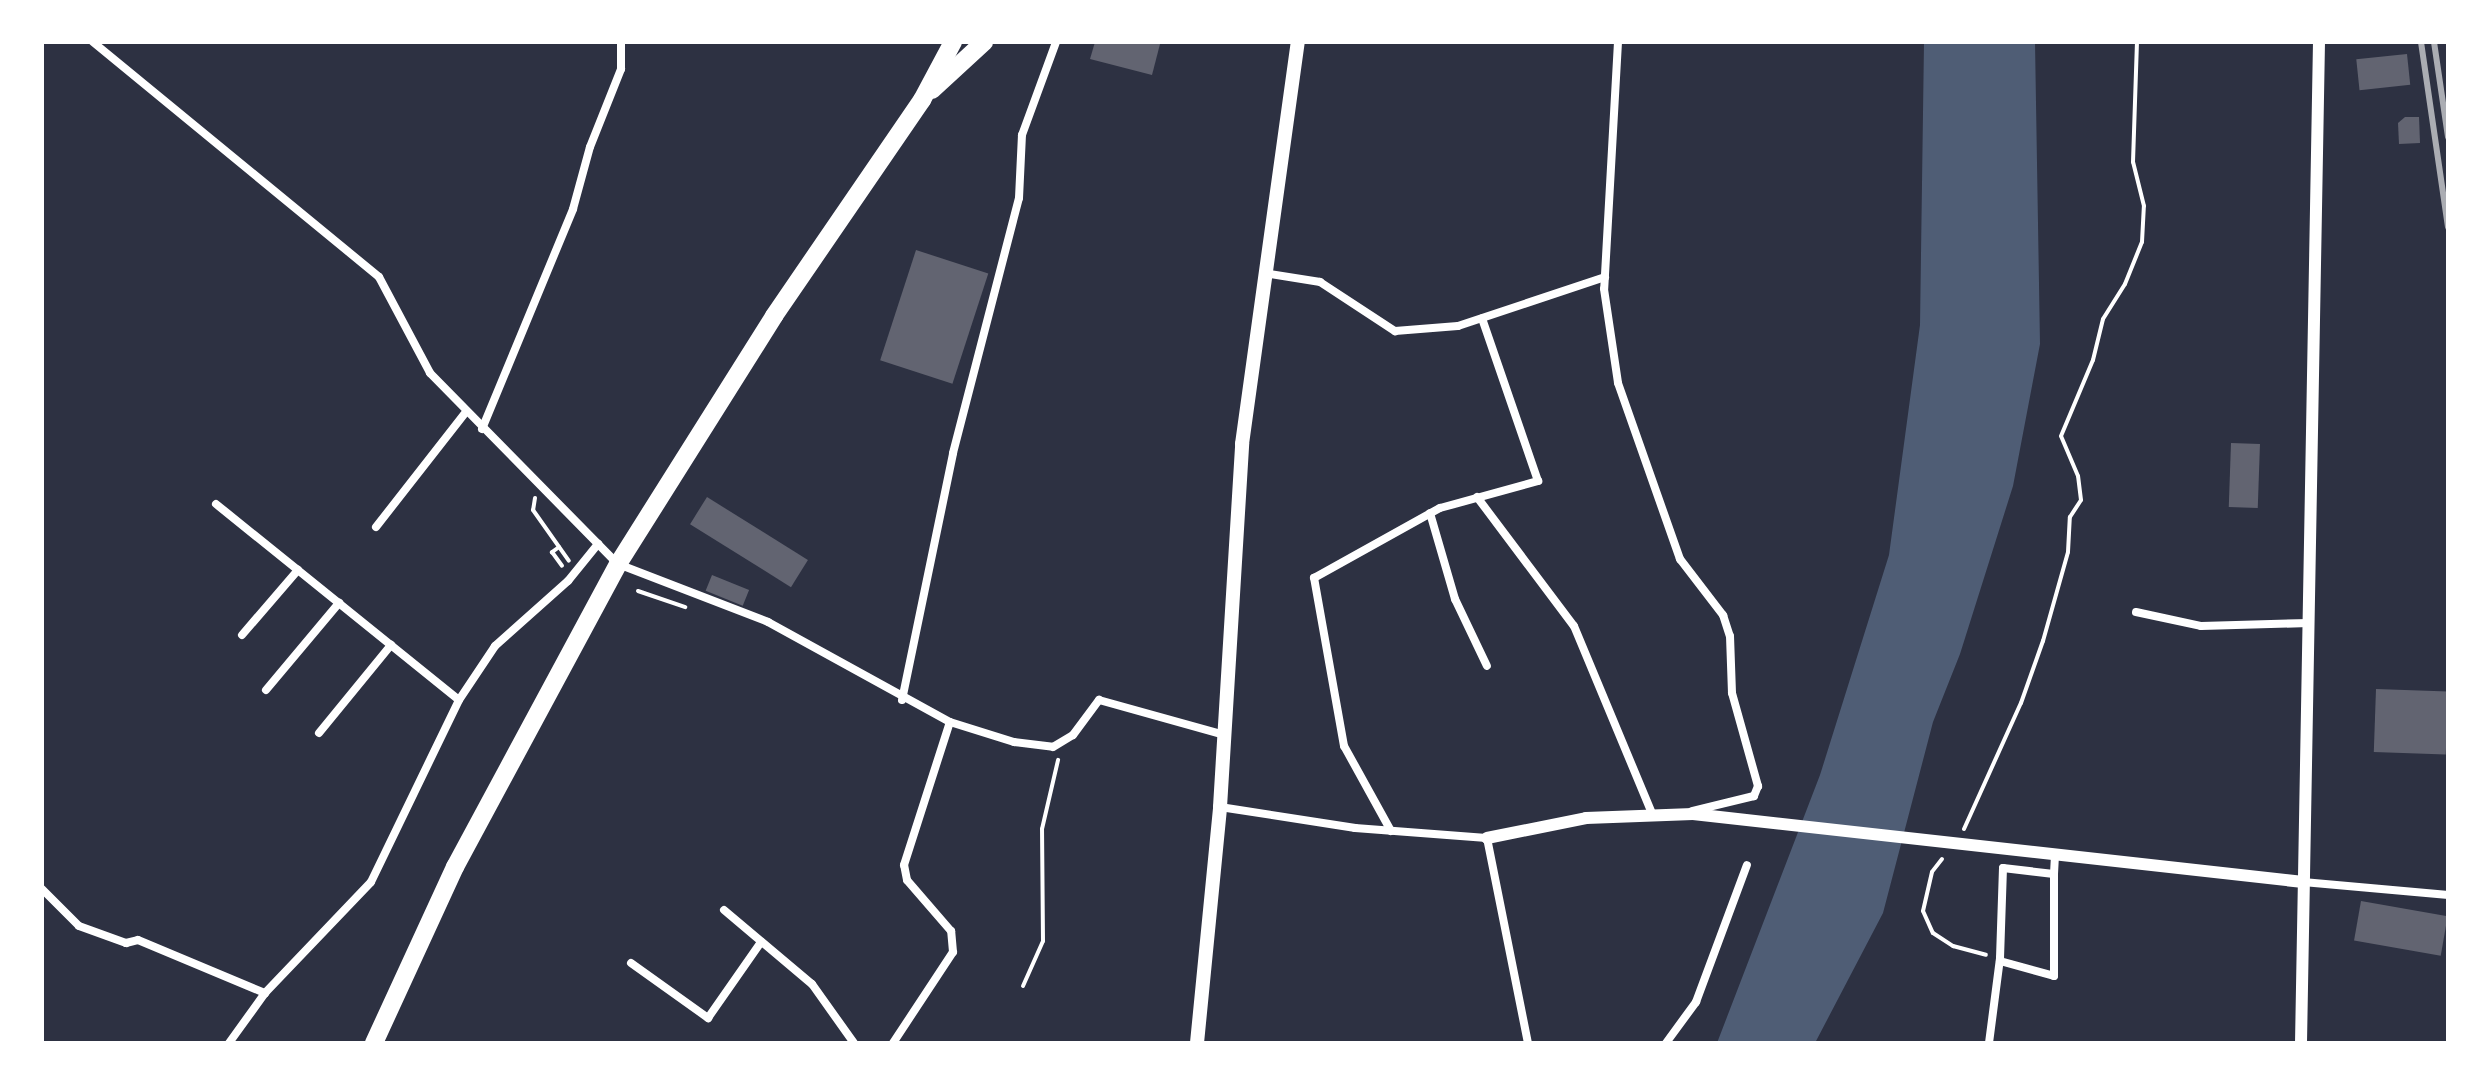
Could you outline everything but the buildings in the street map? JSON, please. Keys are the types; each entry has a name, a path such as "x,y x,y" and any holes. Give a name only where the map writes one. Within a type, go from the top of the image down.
{"highway":[{"path":"374,1043 455,867 618,564 774,316 922,100 953,42"},
{"path":"922,100 984,42"}],"main road":[{"path":"1197,1043 1220,807 1242,444 1263,273 1298,42"}],"street":[{"path":"93,42 379,277 430,373 618,564 768,622 902,700 950,722 1014,742 1053,747 1062,742 1099,700 1224,735"},
{"path":"482,429 573,209 590,147 621,69 621,42"},
{"path":"902,700 953,453 1019,198 1022,135 1056,42"},
{"path":"1618,42 1605,277 1618,383 1680,559 1723,615 1730,636 1732,693 1758,786 1754,796 1684,814"},
{"path":"2301,1043 2319,42"},
{"path":"1263,273 1320,282 1395,331 1458,326 1605,277"},
{"path":"1391,831 1344,746 1314,578 1430,513 1538,481 1482,318"},
{"path":"376,527 466,412"},
{"path":"1477,497 1574,626 1652,813"},
{"path":"216,504 459,700"},
{"path":"1430,513 1455,599 1487,666"},
{"path":"229,1043 265,993 371,882 459,700 495,646 568,581 598,544"},
{"path":"242,635 298,570"},
{"path":"266,690 339,603"},
{"path":"2136,612 2201,626 2309,623"},
{"path":"319,733 391,645"},
{"path":"893,1043 953,952 951,931 907,880 904,865 950,722"},
{"path":"1220,807 1391,831 1487,838 1586,818 1684,814 1976,848 2448,895"},
{"path":"1487,838 1528,1043"},
{"path":"2000,959 2054,976 2055,856"},
{"path":"1666,1043 1696,1002 1747,865"},
{"path":"1989,1043 2000,959 2003,868 2054,874"},
{"path":"42,889 79,926 126,943 138,940 265,993"},
{"path":"724,910 812,984 854,1043"},
{"path":"631,963 708,1018 761,942"}],"path":[{"path":"1958,837 2000,753 2043,641 2068,552 2070,517 2081,500 2078,476 2061,436 2093,360 2103,319 2125,284 2142,242 2144,206 2133,162 2137,42"},
{"path":"537,484 533,510 573,566"},
{"path":"552,552 559,547"},
{"path":"1023,986 1043,941 1042,829 1062,742"},
{"path":"1949,849 1932,872 1923,911 1933,933 1953,946 2000,959"}],"water":[{"path":"1924,42 2035,42 2040,344 2013,486 1960,654 1933,722 1883,913 1815,1043 1717,1043 1820,775 1889,555 1920,325"}],"railway":[{"path":"2421,42 2448,227"},
{"path":"2434,42 2448,137"}]}
